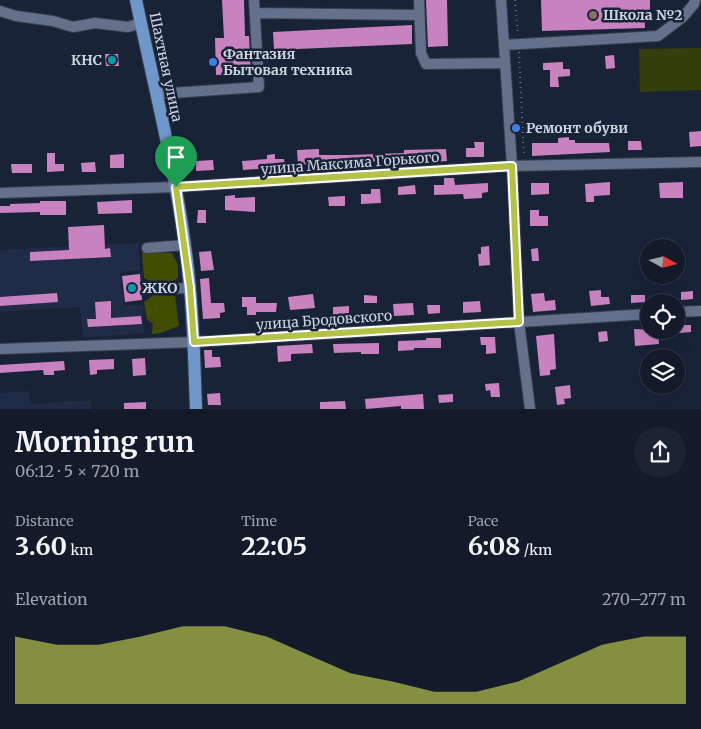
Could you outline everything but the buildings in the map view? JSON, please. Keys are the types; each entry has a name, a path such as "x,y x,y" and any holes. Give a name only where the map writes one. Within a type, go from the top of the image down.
{"main road":[{"name":"Шахтная улица","path":"136,0 158,94 185,245 194,342 196,409"}],"street":[{"path":"158,94 259,87 254,0"},
{"path":"419,0 421,53 426,64 504,63"},
{"path":"501,0 512,166 519,322 530,409"},
{"path":"504,45 658,36 684,17 694,4 694,0"},
{"path":"0,11 16,16 53,21 73,27 95,23 128,26 141,23"},
{"path":"254,13 419,16"},
{"name":"улица Максима Горького","path":"0,193 176,187 512,166 701,162"},
{"path":"147,248 185,245"},
{"path":"156,290 190,288"},
{"path":"685,312 701,311"},
{"name":"улица Бродовского","path":"0,349 194,342 640,315"}],"path":[{"path":"515,0 519,44 524,166"}],"shaded area":[{"name":"ЖКО","path":"138,243 140,270 120,272 124,306 143,305 144,333 83,338 80,307 0,312 0,250"},
{"path":"29,391 31,404 91,400 92,409 0,409 0,393"}],"green space":[{"path":"701,48 701,90 640,92 639,49"},
{"path":"142,251 172,253 178,265 178,278 170,283 157,280 155,285 144,278"},
{"path":"154,295 175,296 179,326 152,334 153,324 147,319 144,302"}],"place":[{"name":"Школа №2","path":"593,15"},
{"name":"КНС","path":"112,60"},
{"name":"Фантазия Бытовая техника","path":"213,62"},
{"name":"Ремонт обуви","path":"516,128"},
{"name":"ЖКО","path":"132,288"}],"route":[{"path":"512,166 519,322 194,342 190,288 176,187 512,166"}]}
